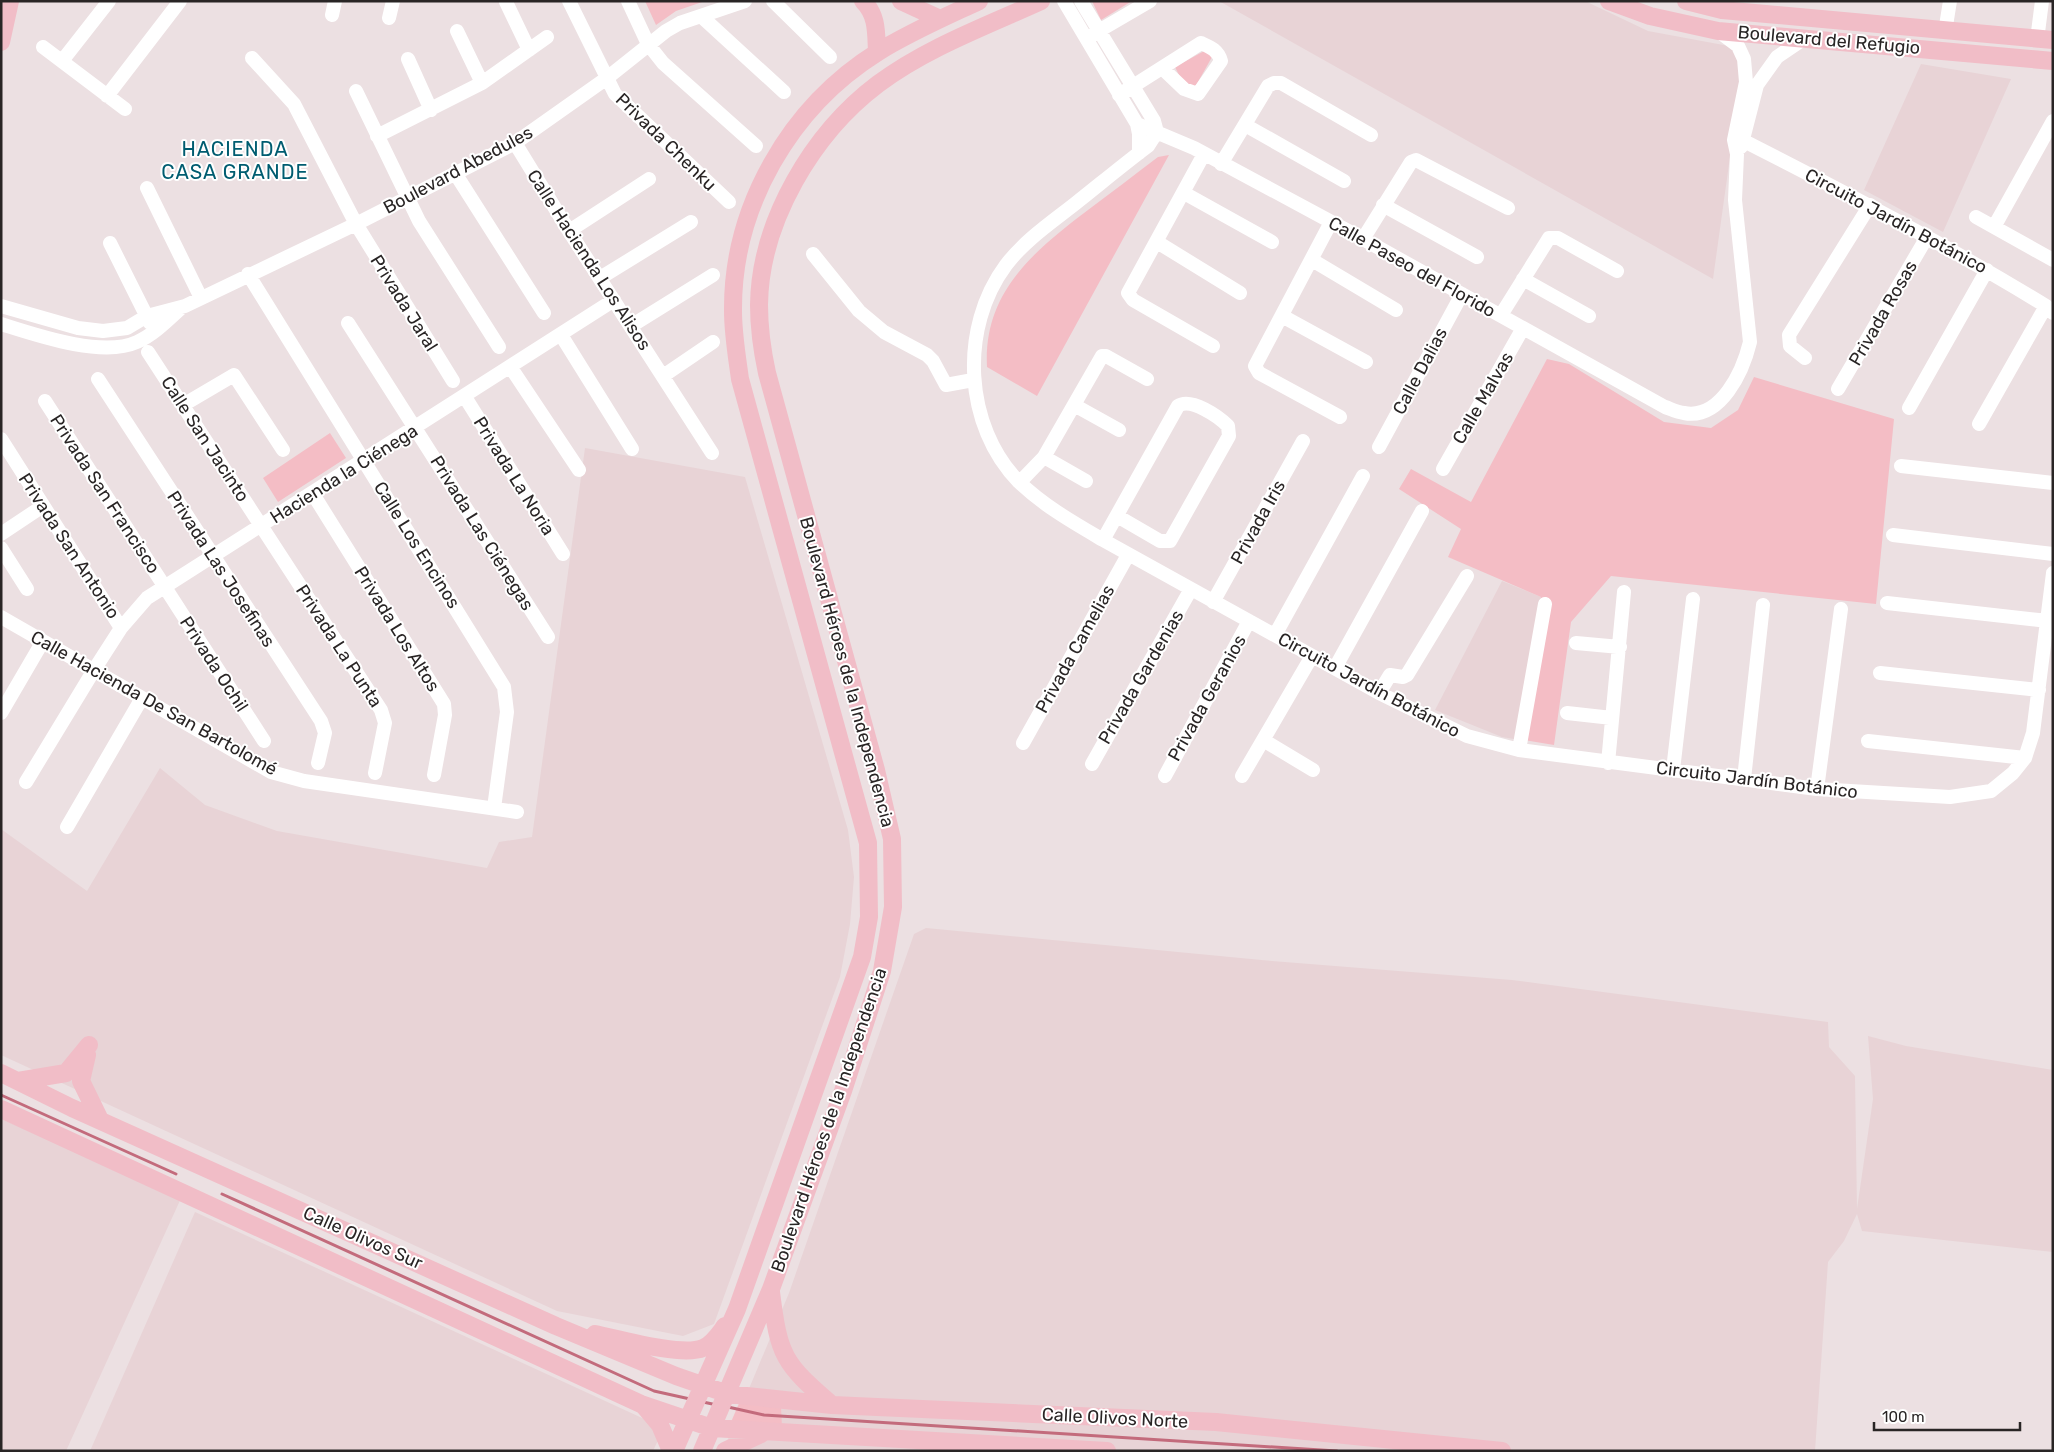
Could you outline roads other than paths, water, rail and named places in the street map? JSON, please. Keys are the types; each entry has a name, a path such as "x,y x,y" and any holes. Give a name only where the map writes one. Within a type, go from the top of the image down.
{"main road":[{"path":"1,42 10,1"},
{"path":"863,1 870,8 875,18 877,53"},
{"name":"Boulevard Héroes de la Independencia","path":"673,1451 704,1386 737,1309 862,957 868,917 868,843 742,387 733,311 738,252 749,212 763,178 791,132 818,101 845,76 877,53 940,19 979,1"},
{"name":"Boulevard Héroes de la Independencia","path":"702,1451 728,1394 771,1289 849,1073 882,971 893,907 892,839 876,770 767,372 761,341 759,303 764,267 773,231 787,195 807,160 828,130 852,106 878,84 908,64 1040,1"},
{"name":"Boulevard del Refugio","path":"1609,1 1650,16 1718,30 2048,63"},
{"name":"Boulevard del Refugio","path":"1686,1 1722,10 2045,40"},
{"path":"903,2 940,19"},
{"path":"854,794 862,794 871,798 892,839"},
{"name":"Calle Olivos Sur","path":"1,1073 100,1120 556,1326 648,1365 728,1394"},
{"path":"18,1081 73,1077 100,1120"},
{"name":"Calle Olivos Sur","path":"1,1109 642,1404 712,1428"},
{"path":"771,1289 776,1334 782,1353 806,1383 832,1405"},
{"path":"556,1326 658,1347 692,1351 704,1348 715,1339 737,1309"},
{"name":"Calle Olivos Norte","path":"728,1394 832,1405 1216,1422 1502,1451"},
{"path":"642,1404 660,1425 673,1451"},
{"name":"Calle Olivos Norte","path":"712,1428 766,1433 1107,1451"},
{"path":"725,1451 766,1433"}],"street":[{"path":"62,61 109,1"},
{"path":"107,96 180,1"},
{"path":"389,18 392,1"},
{"name":"Privada Chenku","path":"569,1 607,78 622,102 729,202"},
{"path":"628,1 648,44 663,63 756,146"},
{"name":"Boulevard Abedules","path":"1,306 78,328 103,331 127,328 147,316 185,306 248,274 356,224 515,143 607,78 648,44 680,23 745,1"},
{"path":"773,1 830,57"},
{"path":"1064,1 1137,124 1140,134 1139,153"},
{"path":"1081,1 1098,32 1154,120 1157,132"},
{"path":"1085,39 1150,1"},
{"path":"1945,32 1950,1"},
{"path":"2042,1 2045,40"},
{"path":"506,2 529,50"},
{"path":"701,16 784,92"},
{"path":"1718,30 1738,46 1751,83 1739,140"},
{"path":"458,31 482,83"},
{"path":"377,136 482,83 547,37"},
{"path":"1751,83 1777,57 1806,38"},
{"path":"43,47 125,109"},
{"name":"Privada Jaral","path":"252,58 294,104 356,224 453,381"},
{"path":"408,59 430,110"},
{"path":"1119,95 1162,68"},
{"path":"1222,164 1268,86 1274,83 1281,83 1371,135"},
{"path":"356,91 429,238 499,347"},
{"path":"1994,227 2053,122"},
{"name":"Calle Paseo del Florido","path":"1137,124 1204,154 1363,239 1665,407 1685,414 1700,412 1712,406 1728,390 1746,358 1750,342 1735,200 1739,140"},
{"path":"1245,125 1344,181"},
{"name":"Circuito Jardín Botánico","path":"1157,132 1153,142 1042,229 1006,264 985,302 974,347 973,380 981,416 988,434 1007,468 1020,482 1063,517 1190,590 1378,693 1467,736 1519,750 1817,789 1950,797 1991,791 2013,773 2025,758 2033,733 2053,573"},
{"name":"Circuito Jardín Botánico","path":"1739,140 1870,205 1987,270 2049,310"},
{"name":"Calle Hacienda Los Alisos","path":"515,143 569,231 712,453"},
{"path":"1204,154 1129,290 1128,296 1213,346"},
{"path":"1363,239 1411,162 1416,160 1508,208"},
{"path":"456,173 544,313"},
{"path":"569,231 649,179"},
{"path":"147,188 201,298"},
{"path":"1184,193 1272,242"},
{"path":"1383,205 1477,257"},
{"path":"1804,358 1790,346 1789,335 1870,205"},
{"path":"1976,217 2052,258"},
{"path":"600,278 691,222"},
{"path":"1331,222 1256,368 1259,373 1340,418"},
{"path":"1501,315 1549,238 1553,237 1617,271"},
{"name":"Privada Rosas","path":"1838,389 1927,237"},
{"path":"1157,242 1240,293"},
{"path":"110,243 155,331"},
{"path":"813,254 858,311 884,332 926,355 932,361 946,385 973,380"},
{"path":"1312,260 1396,310"},
{"path":"1909,408 1987,270"},
{"name":"Calle Los Encinos","path":"248,274 504,687 507,712 494,808"},
{"path":"631,326 713,275"},
{"path":"1523,279 1589,316"},
{"name":"Calle Dalias","path":"1379,447 1462,294"},
{"name":"Hacienda la Ciénega","path":"26,782 121,628 147,598 416,429 614,300"},
{"name":"Boulevard Abedules","path":"1,324 62,342 96,346 130,345 155,331 185,306"},
{"path":"1979,424 2049,310"},
{"path":"1282,316 1366,362"},
{"name":"Privada Las Ciénegas","path":"348,323 548,637"},
{"name":"Calle Malvas","path":"1443,469 1523,328"},
{"path":"561,336 632,449"},
{"path":"663,376 713,342"},
{"name":"Calle San Jacinto","path":"148,352 261,527"},
{"path":"1020,482 1044,457 1102,356 1106,356 1147,379"},
{"path":"511,368 579,470"},
{"path":"183,405 234,374 283,450"},
{"name":"Privada Las Josefinas","path":"98,379 324,727 325,733 318,763"},
{"name":"Privada La Noria","path":"465,397 563,554"},
{"name":"Privada San Francisco","path":"45,401 164,587"},
{"path":"1103,540 1182,404 1196,406 1225,423 1230,431 1168,542 1160,541 1117,516"},
{"path":"1074,405 1119,430"},
{"name":"Privada San Antonio","path":"1,439 121,628"},
{"name":"Privada Iris","path":"1213,602 1303,441"},
{"path":"1044,457 1086,481"},
{"path":"1901,466 2053,483"},
{"path":"1275,635 1363,476"},
{"name":"Privada Los Altos","path":"313,494 444,704 444,715 434,775"},
{"path":"1,534 43,506"},
{"path":"1335,668 1422,511"},
{"name":"Privada La Punta","path":"261,527 384,716 385,723 374,773"},
{"path":"1893,535 2053,554"},
{"path":"1,548 27,589"},
{"name":"Privada Camelias","path":"1023,743 1128,555"},
{"path":"1378,693 1390,675 1403,677 1407,675 1467,576"},
{"name":"Privada Ochil","path":"164,587 264,741"},
{"name":"Privada Gardenias","path":"1092,764 1190,590"},
{"path":"1608,763 1624,592"},
{"path":"1673,770 1693,599"},
{"path":"1887,603 2048,621"},
{"path":"1519,750 1545,604"},
{"path":"1744,779 1763,604"},
{"path":"1817,789 1841,609"},
{"name":"Calle Hacienda De San Bartolomé","path":"1,617 256,765 288,778 517,812"},
{"name":"Privada Geranios","path":"1165,776 1249,621"},
{"path":"1,713 43,641"},
{"path":"1576,643 1620,647"},
{"path":"1242,776 1312,656"},
{"path":"1880,673 2039,690"},
{"path":"67,827 142,698"},
{"path":"1567,713 1612,718"},
{"path":"1263,740 1313,770"},
{"path":"1868,741 2025,758"}],"waterway":[{"path":"1,1095 176,1174"},
{"path":"222,1194 654,1391 690,1399"},
{"path":"703,1402 717,1405"},
{"path":"728,1407 764,1415 1337,1451"}],"district":[{"name":"HACIENDA CASA GRANDE","path":"235,160"}]}
